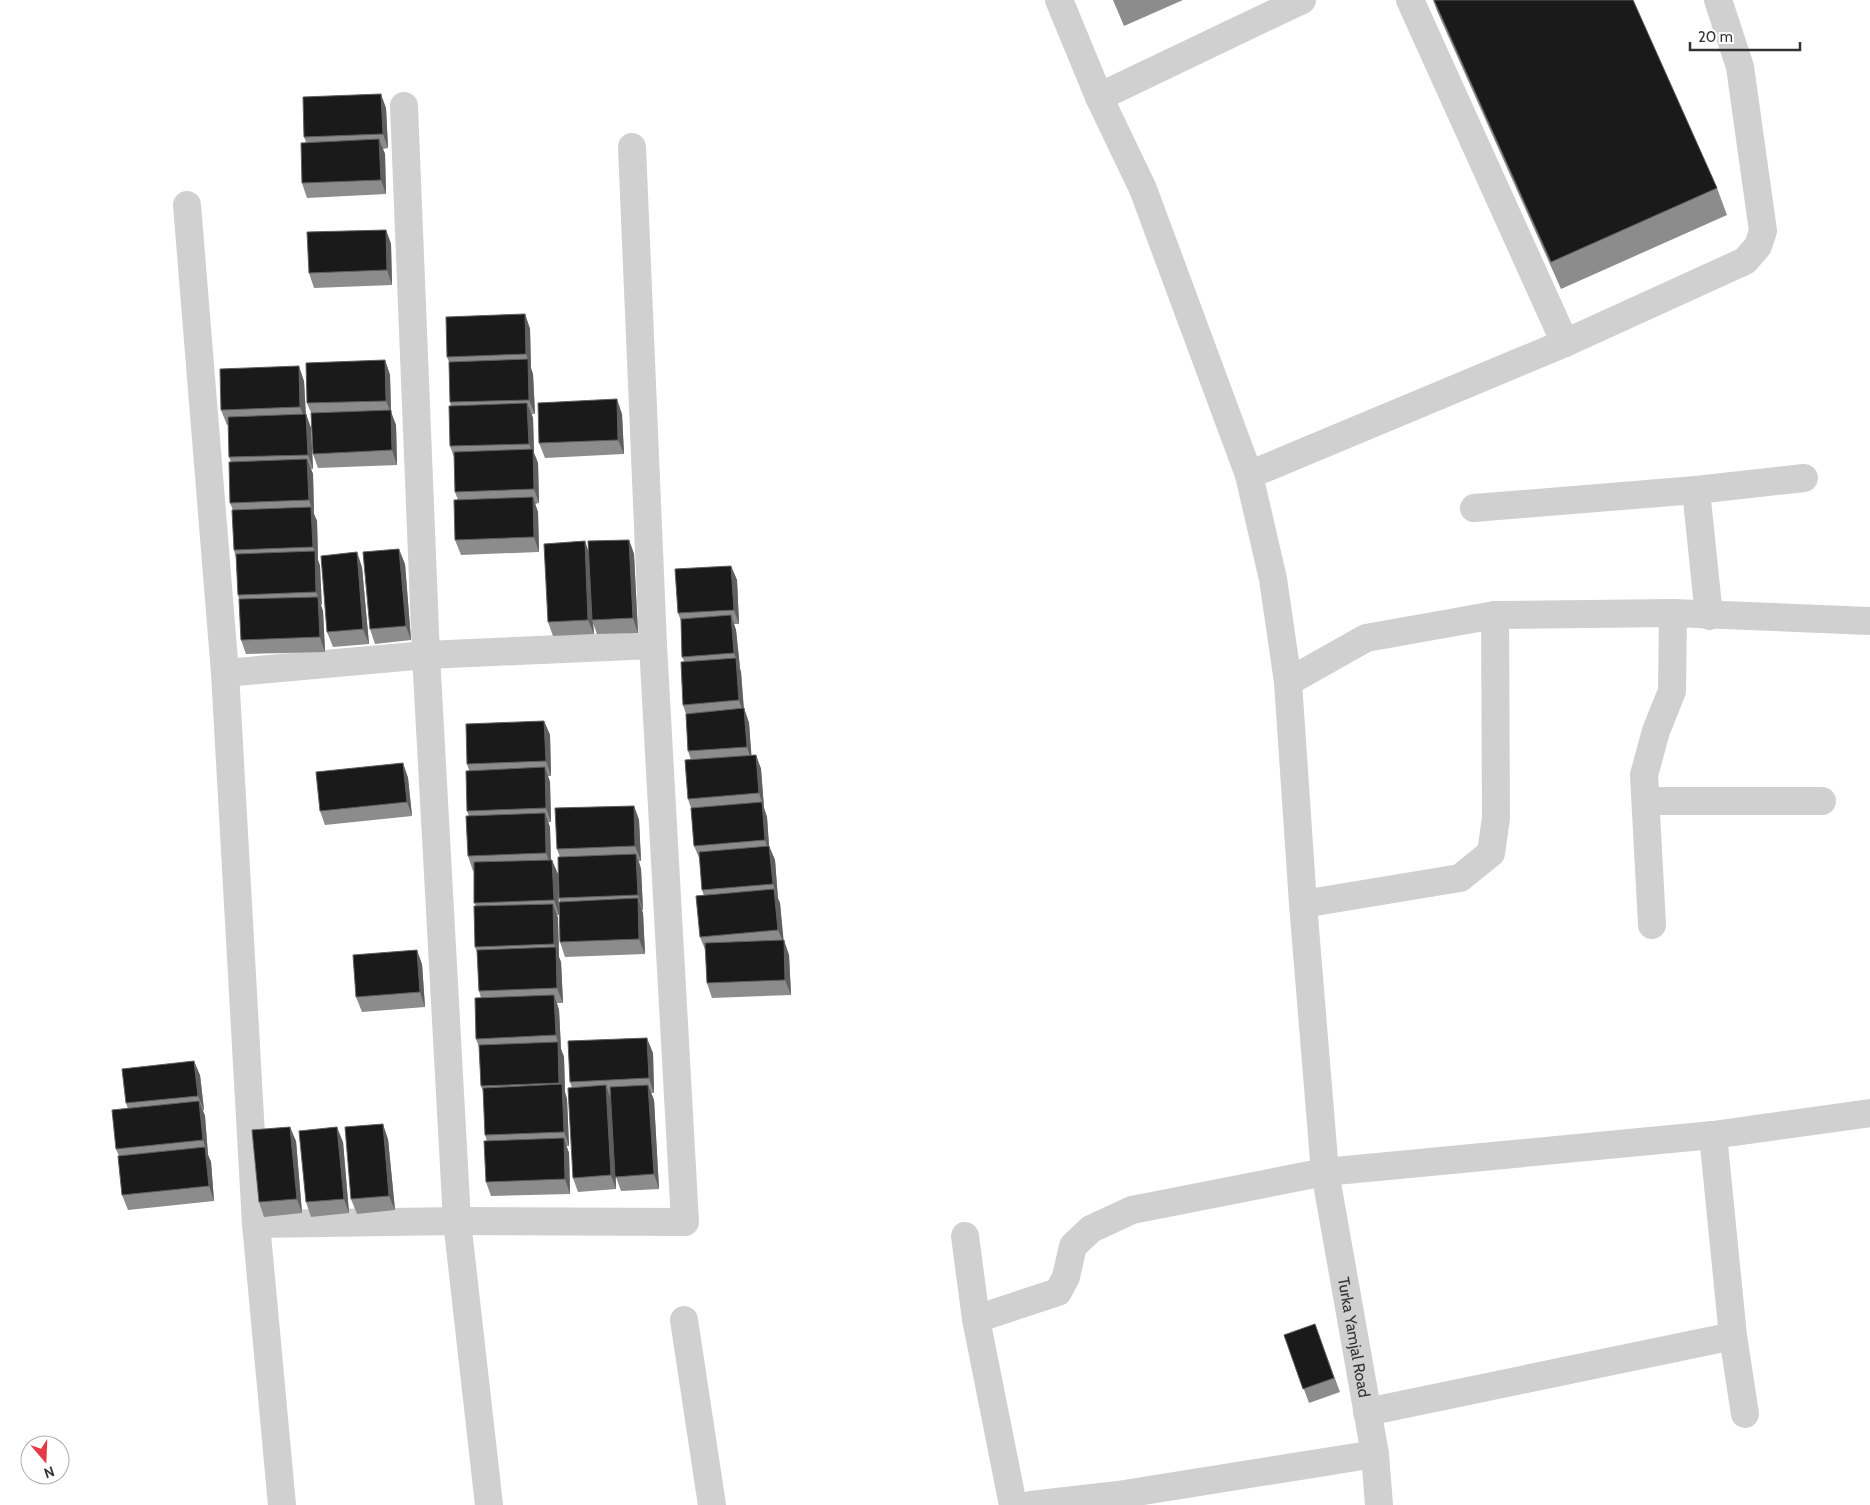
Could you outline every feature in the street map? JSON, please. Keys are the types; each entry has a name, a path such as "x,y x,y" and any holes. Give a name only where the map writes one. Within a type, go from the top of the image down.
{"street":[{"name":"Turka Yamjal Road","path":"1058,0 1143,189 1249,475 1273,579 1288,682 1303,904 1325,1172 1375,1454 1379,1505"},
{"path":"1100,97 1302,0"},
{"path":"1249,475 1565,343 1745,260 1758,246 1763,231 1740,67 1718,0"},
{"path":"1412,1 1565,343"},
{"path":"404,106 426,655 457,1221 488,1505"},
{"path":"256,1224 457,1221 685,1222 653,645 632,147"},
{"path":"187,205 225,673 256,1224 282,1505"},
{"path":"1474,508 1696,490 1804,478"},
{"path":"1696,490 1708,616"},
{"path":"1288,682 1366,638 1495,614 1673,613 1708,616 1870,621"},
{"path":"1652,925 1644,775 1656,730 1672,691 1673,613"},
{"path":"1303,904 1460,878 1491,853 1496,818 1495,614"},
{"path":"225,673 426,655 653,645"},
{"path":"1646,801 1822,801"},
{"path":"976,1319 1058,1292 1066,1277 1073,1246 1091,1229 1132,1210 1325,1172 1713,1135 1870,1113"},
{"path":"1713,1135 1732,1336 1745,1414"},
{"path":"965,1236 976,1319 1013,1505"},
{"path":"684,1320 712,1505"},
{"path":"1367,1412 1732,1336"},
{"path":"1031,1505 1118,1500 1375,1454"}],"building":[{"path":"1434,0 1633,0 1717,188 1551,262"},
{"path":"381,94 383,134 304,137 303,97"},
{"path":"379,139 381,180 302,183 301,143"},
{"path":"386,230 387,270 309,273 307,232"},
{"path":"525,314 526,354 447,357 446,317"},
{"path":"528,359 529,400 450,402 449,362"},
{"path":"385,360 386,401 307,403 306,363"},
{"path":"299,366 300,407 221,410 220,369"},
{"path":"617,399 618,440 539,443 538,403"},
{"path":"527,403 529,444 450,446 449,406"},
{"path":"391,410 392,450 313,454 311,413"},
{"path":"306,414 308,455 229,457 228,417"},
{"path":"533,449 534,489 455,492 454,452"},
{"path":"307,459 309,500 230,503 229,462"},
{"path":"533,497 534,537 455,540 454,500"},
{"path":"311,507 313,547 234,550 232,510"},
{"path":"629,540 633,618 592,620 588,541"},
{"path":"585,541 588,620 548,622 544,544"},
{"path":"399,549 406,626 370,629 363,552"},
{"path":"315,551 316,592 238,595 236,554"},
{"path":"357,552 363,629 327,632 321,556"},
{"path":"731,566 734,610 678,613 675,569"},
{"path":"318,597 320,637 241,640 239,599"},
{"path":"731,615 734,653 682,657 681,619"},
{"path":"736,658 739,700 683,705 681,662"},
{"path":"744,708 747,747 688,751 686,714"},
{"path":"544,721 546,761 467,764 466,724"},
{"path":"756,755 759,793 688,799 685,760"},
{"path":"403,763 407,802 320,811 316,772"},
{"path":"545,767 546,808 467,811 466,771"},
{"path":"762,802 765,840 694,846 691,808"},
{"path":"634,806 635,846 557,849 555,808"},
{"path":"545,813 546,853 468,856 466,816"},
{"path":"769,846 773,884 702,890 699,852"},
{"path":"636,854 638,895 559,898 558,857"},
{"path":"552,860 554,900 474,903 474,862"},
{"path":"774,889 778,930 700,937 696,896"},
{"path":"638,898 639,939 560,942 559,902"},
{"path":"553,904 554,944 475,947 474,906"},
{"path":"784,940 785,980 707,983 705,943"},
{"path":"556,947 557,988 479,991 477,950"},
{"path":"417,950 420,992 356,997 353,955"},
{"path":"554,995 556,1035 476,1039 475,998"},
{"path":"647,1038 649,1078 570,1082 568,1041"},
{"path":"558,1042 559,1083 481,1086 479,1045"},
{"path":"194,1061 198,1096 126,1103 122,1069"},
{"path":"562,1084 564,1132 485,1135 483,1088"},
{"path":"606,1085 611,1175 573,1178 568,1088"},
{"path":"648,1085 654,1174 615,1177 610,1087"},
{"path":"199,1101 203,1140 116,1149 112,1110"},
{"path":"383,1124 389,1196 351,1199 345,1127"},
{"path":"290,1127 297,1199 259,1202 252,1130"},
{"path":"337,1127 344,1199 306,1202 299,1131"},
{"path":"564,1138 565,1179 486,1182 484,1141"},
{"path":"205,1147 209,1186 122,1195 118,1156"},
{"path":"1315,1324 1334,1378 1303,1389 1284,1335"}]}
